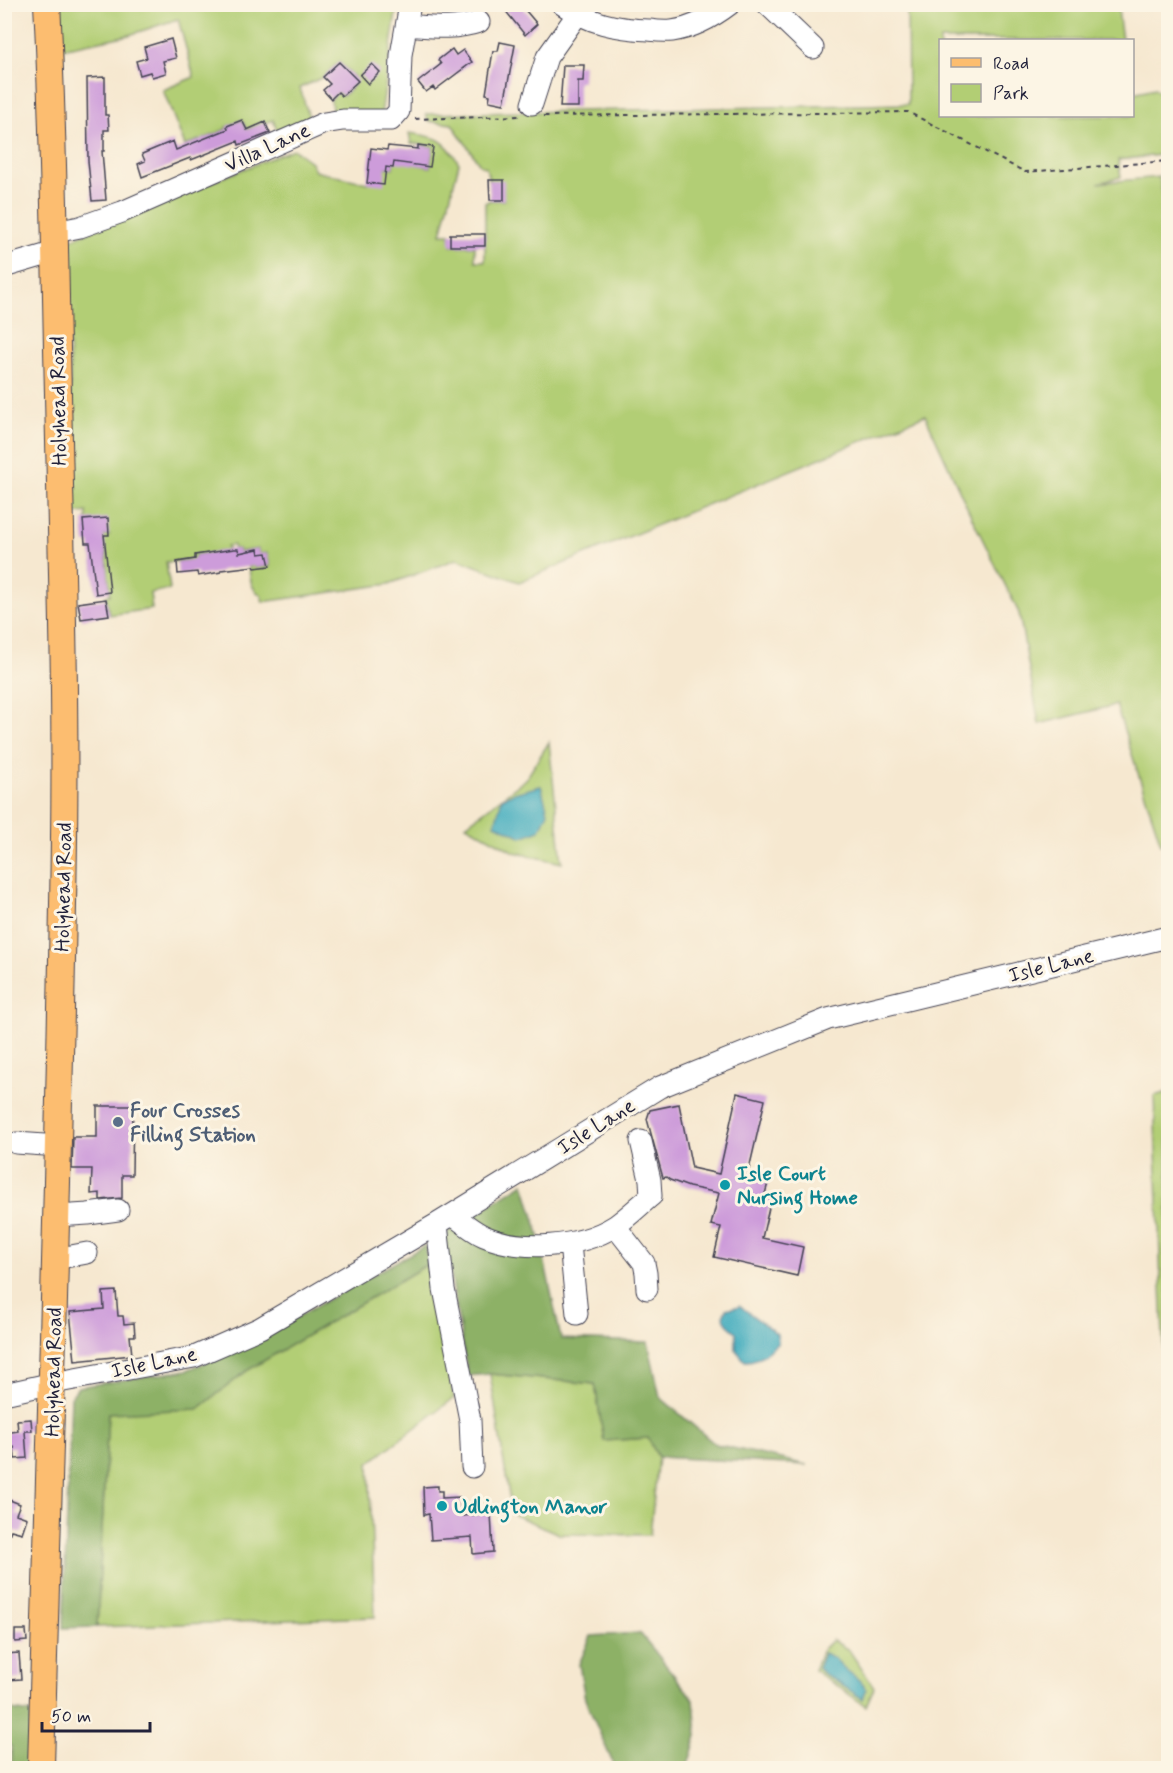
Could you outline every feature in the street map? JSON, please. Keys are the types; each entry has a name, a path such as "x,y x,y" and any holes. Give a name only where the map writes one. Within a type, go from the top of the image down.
{"main road":[{"name":"Holyhead Road","path":"41,1768 59,1146 64,833 63,638 55,242 47,4"}],"street":[{"path":"534,112 531,71 547,57 569,10 596,23 629,29 670,32 712,17 730,4"},
{"path":"767,4 813,48"},
{"path":"391,120 399,111 401,55 409,15 463,28 479,22"},
{"name":"Villa Lane","path":"4,267 80,227 122,212 324,123 343,120 391,120"},
{"name":"Isle Lane","path":"4,1394 194,1357 260,1328 445,1219 660,1087 828,1019 1168,937"},
{"path":"472,1467 470,1420 444,1289 445,1219 501,1242 525,1245 570,1244 593,1238 615,1226 651,1197 650,1180 641,1141"},
{"path":"16,1143 59,1146"},
{"path":"57,1216 118,1210"},
{"path":"615,1226 644,1263 647,1289"},
{"path":"570,1244 577,1314"},
{"path":"55,1259 87,1253"}],"path":[{"path":"391,120 534,112 908,112 1025,172 1168,161"}],"green space":[{"path":"57,5 397,5 381,115 332,112 331,99 338,92 343,96 354,85 350,81 354,77 339,62 323,77 300,88 309,117 294,127 278,133 273,120 247,130 242,120 204,139 202,145 199,140 185,146 163,90 194,77 178,19 129,35 61,49"},
{"path":"907,5 1118,5 1122,39 939,39 939,117 1134,117 1134,93 1155,88 1168,101 1168,154 1118,160 1121,177 1098,183 1159,177 1168,223 1168,843 1161,844 1116,705 1039,724 1019,613 925,415 519,582 457,559 389,584 263,602 250,579 249,566 254,565 255,568 270,566 267,553 259,554 258,549 239,552 238,549 234,550 233,545 227,546 228,551 195,555 195,560 166,562 170,589 150,593 152,609 109,615 106,596 110,595 106,551 93,536 109,535 87,520 87,512 73,514 67,241 293,149 311,162 315,171 367,183 386,167 393,168 394,160 430,167 433,147 411,143 409,133 433,137 444,143 459,163 441,234 450,234 451,246 475,246 475,261 485,261 485,203 490,200 504,200 489,180 486,167 481,166 452,124 428,121 426,114 908,104"},
{"path":"549,742 562,863 514,852 466,825 526,779"},
{"path":"1168,1092 1168,1471 1154,1096"},
{"path":"524,1183 538,1231 561,1339 648,1342 660,1397 715,1444 807,1465 658,1457 648,1438 604,1441 595,1384 490,1374 468,1376 444,1234"},
{"path":"426,1245 428,1264 248,1370 198,1409 108,1413 97,1627 63,1628 71,1397 78,1387 187,1370 238,1350"},
{"path":"428,1264 454,1398 369,1463 375,1617 97,1627 108,1412 198,1409 248,1370"},
{"path":"490,1374 595,1384 604,1441 648,1438 658,1457 650,1535 559,1534 512,1514"},
{"path":"640,1633 694,1700 697,1736 687,1768 615,1768 585,1699 579,1664 591,1636"},
{"path":"832,1640 849,1650 874,1687 866,1706 814,1670 823,1649"},
{"path":"5,1709 31,1713 30,1768 12,1768 11,1746 5,1744"}],"water":[{"path":"541,786 548,812 540,830 522,837 495,824 502,798"},
{"path":"740,1306 777,1334 778,1343 763,1355 750,1361 745,1361 736,1350 736,1332 723,1316 726,1309"},
{"path":"824,1653 834,1658 862,1683 866,1690 863,1699 818,1668"}],"building":[{"path":"500,4 520,4 537,24 525,35"},
{"path":"171,39 176,58 163,61 166,73 152,77 150,72 140,75 136,61 147,58 144,47"},
{"path":"500,42 515,45 504,104 489,101 490,95 486,94 493,51 498,51"},
{"path":"452,49 456,55 463,50 472,62 435,90 433,87 426,92 418,82 441,64 438,60"},
{"path":"339,62 358,81 342,96 338,92 331,99 323,90 330,84 323,77"},
{"path":"372,64 380,72 368,84 360,75"},
{"path":"563,65 584,65 583,81 578,81 578,107 560,107"},
{"path":"105,77 105,115 108,115 109,130 104,130 104,151 102,151 106,200 92,201 88,161 87,78"},
{"path":"242,120 247,130 265,122 270,133 239,145 238,141 142,177 138,164 145,161 142,154 173,141 176,150 228,129 227,126"},
{"path":"418,145 433,147 430,167 394,162 393,168 386,167 384,185 367,183 371,148 387,150 388,146 418,149"},
{"path":"489,180 504,180 504,200 490,200"},
{"path":"450,234 485,234 485,246 450,246"},
{"path":"108,518 109,535 104,535 110,592 96,594 90,543 85,543 83,520"},
{"path":"238,549 239,553 258,549 259,554 267,553 270,566 221,570 221,572 198,576 197,572 178,574 177,562 195,559 195,555"},
{"path":"106,599 109,615 81,619 78,603"},
{"name":"Isle Court Nursing Home","path":"737,1093 765,1100 747,1178 768,1183 765,1194 772,1195 762,1238 803,1247 797,1276 714,1257 721,1227 711,1225 719,1193 689,1187 666,1177 663,1178 647,1119 650,1110 679,1104 692,1168 719,1174"},
{"path":"97,1106 133,1106 132,1175 122,1175 122,1198 100,1200 100,1193 91,1194 92,1169 72,1169 73,1137 97,1137"},
{"path":"116,1291 118,1316 123,1316 124,1324 134,1323 135,1336 130,1336 132,1355 75,1361 70,1312 104,1309 103,1292"},
{"path":"31,1419 32,1431 25,1431 27,1458 15,1459 14,1447 4,1448 4,1433 18,1431 17,1420"},
{"name":"Udlington Manor","path":"438,1486 438,1491 442,1491 442,1498 460,1497 463,1516 491,1513 493,1552 473,1554 472,1537 431,1540 429,1514 424,1515 423,1487"},
{"path":"7,1499 20,1504 16,1514 27,1518 22,1533 11,1530 4,1543 4,1506"},
{"path":"15,1630 26,1630 27,1641 15,1642"},
{"path":"19,1653 21,1679 8,1680 8,1668 4,1668 4,1654"}],"place":[{"name":"Four Crosses Filling Station","path":"118,1122"},
{"name":"Isle Court Nursing Home","path":"725,1185"},
{"name":"Udlington Manor","path":"442,1506"}]}
